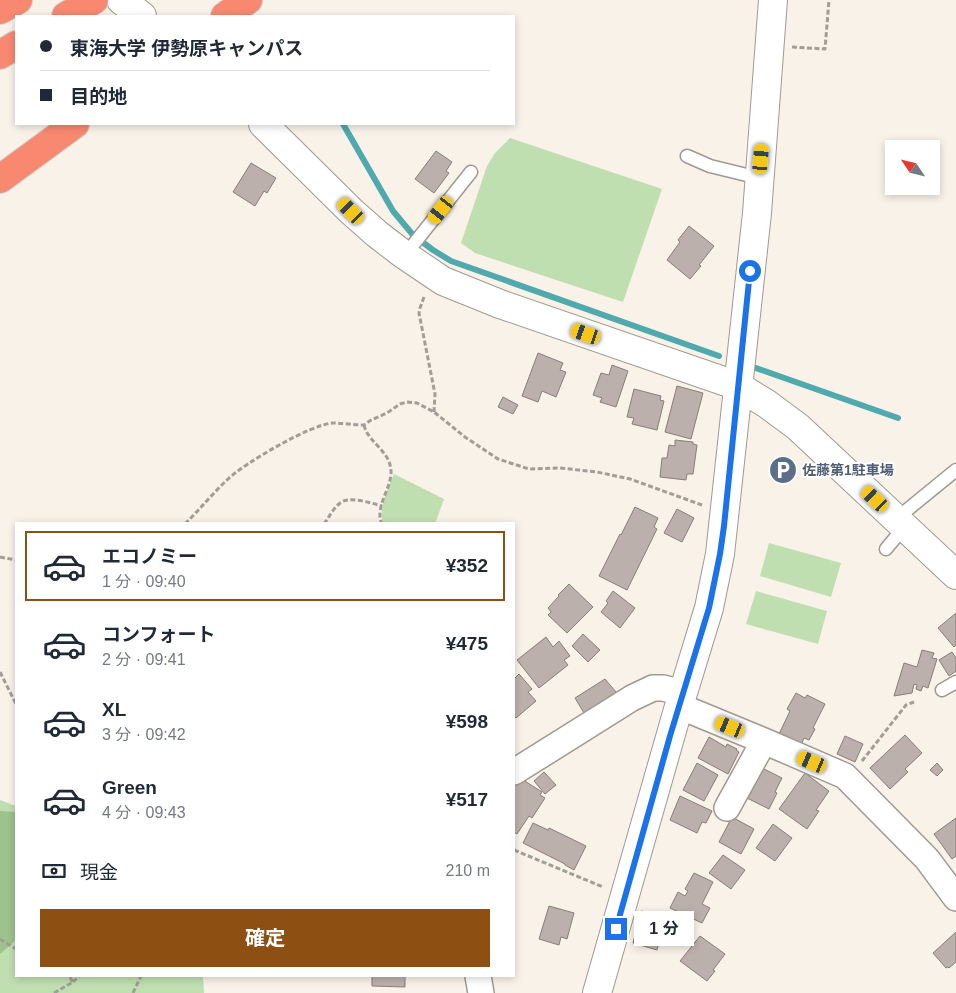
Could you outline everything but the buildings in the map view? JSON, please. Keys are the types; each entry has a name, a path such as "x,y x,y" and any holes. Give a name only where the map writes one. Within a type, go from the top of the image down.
{"highway":[{"path":"0,10 18,0"},
{"path":"68,15 94,0"},
{"path":"226,15 248,0"},
{"path":"0,55 15,47"},
{"path":"0,179 74,125"}],"street":[{"path":"121,0 141,15"},
{"path":"597,993 709,608 720,554 760,178 773,0"},
{"path":"264,125 377,234 414,244 435,276 443,281 500,304 738,386 767,404 798,427 956,575"},
{"path":"515,771 632,698 653,688 663,688 681,700 764,741 845,776 927,859 956,898"},
{"path":"727,808 764,741"},
{"path":"478,977 481,993"}],"lane":[{"path":"687,156 710,166 760,178"},
{"path":"414,244 470,172"},
{"path":"886,549 901,523 956,470"},
{"path":"942,690 956,682"}],"path":[{"path":"789,47 824,49 829,0"},
{"path":"434,412 434,394 419,312 425,294 435,276"},
{"path":"187,522 230,478 250,463 296,436 333,423 364,425 400,404 407,402 417,403 434,412 465,437 498,459 529,469 560,468 597,472 630,479 725,513"},
{"path":"364,425 365,431 385,453 391,473 382,506 381,522"},
{"path":"326,522 344,500 354,500 382,506"},
{"path":"0,556 15,560"},
{"path":"0,672 15,702"},
{"path":"848,779 906,705 914,702"},
{"path":"515,850 624,896"},
{"path":"0,938 15,948"},
{"path":"70,977 73,982"},
{"path":"54,993 78,977"},
{"path":"133,993 141,977"}],"green space":[{"path":"510,138 662,189 623,302 475,253 461,243 487,166 495,153"},
{"path":"394,474 444,499 436,522 383,522 382,512"},
{"path":"769,543 841,563 831,597 760,576"},
{"path":"756,591 827,611 818,644 746,624"},
{"path":"0,800 15,806 15,977 203,977 204,993 0,993"},
{"path":"0,811 15,812 15,941 0,954"}],"waterway":[{"path":"344,125 393,211 413,235 433,250 451,261 719,356"},
{"path":"753,367 898,418"}],"place":[{"name":"佐藤第1駐車場","path":"783,470"}],"route":[{"path":"616,929 670,736 709,608 720,554 750,271"}]}
